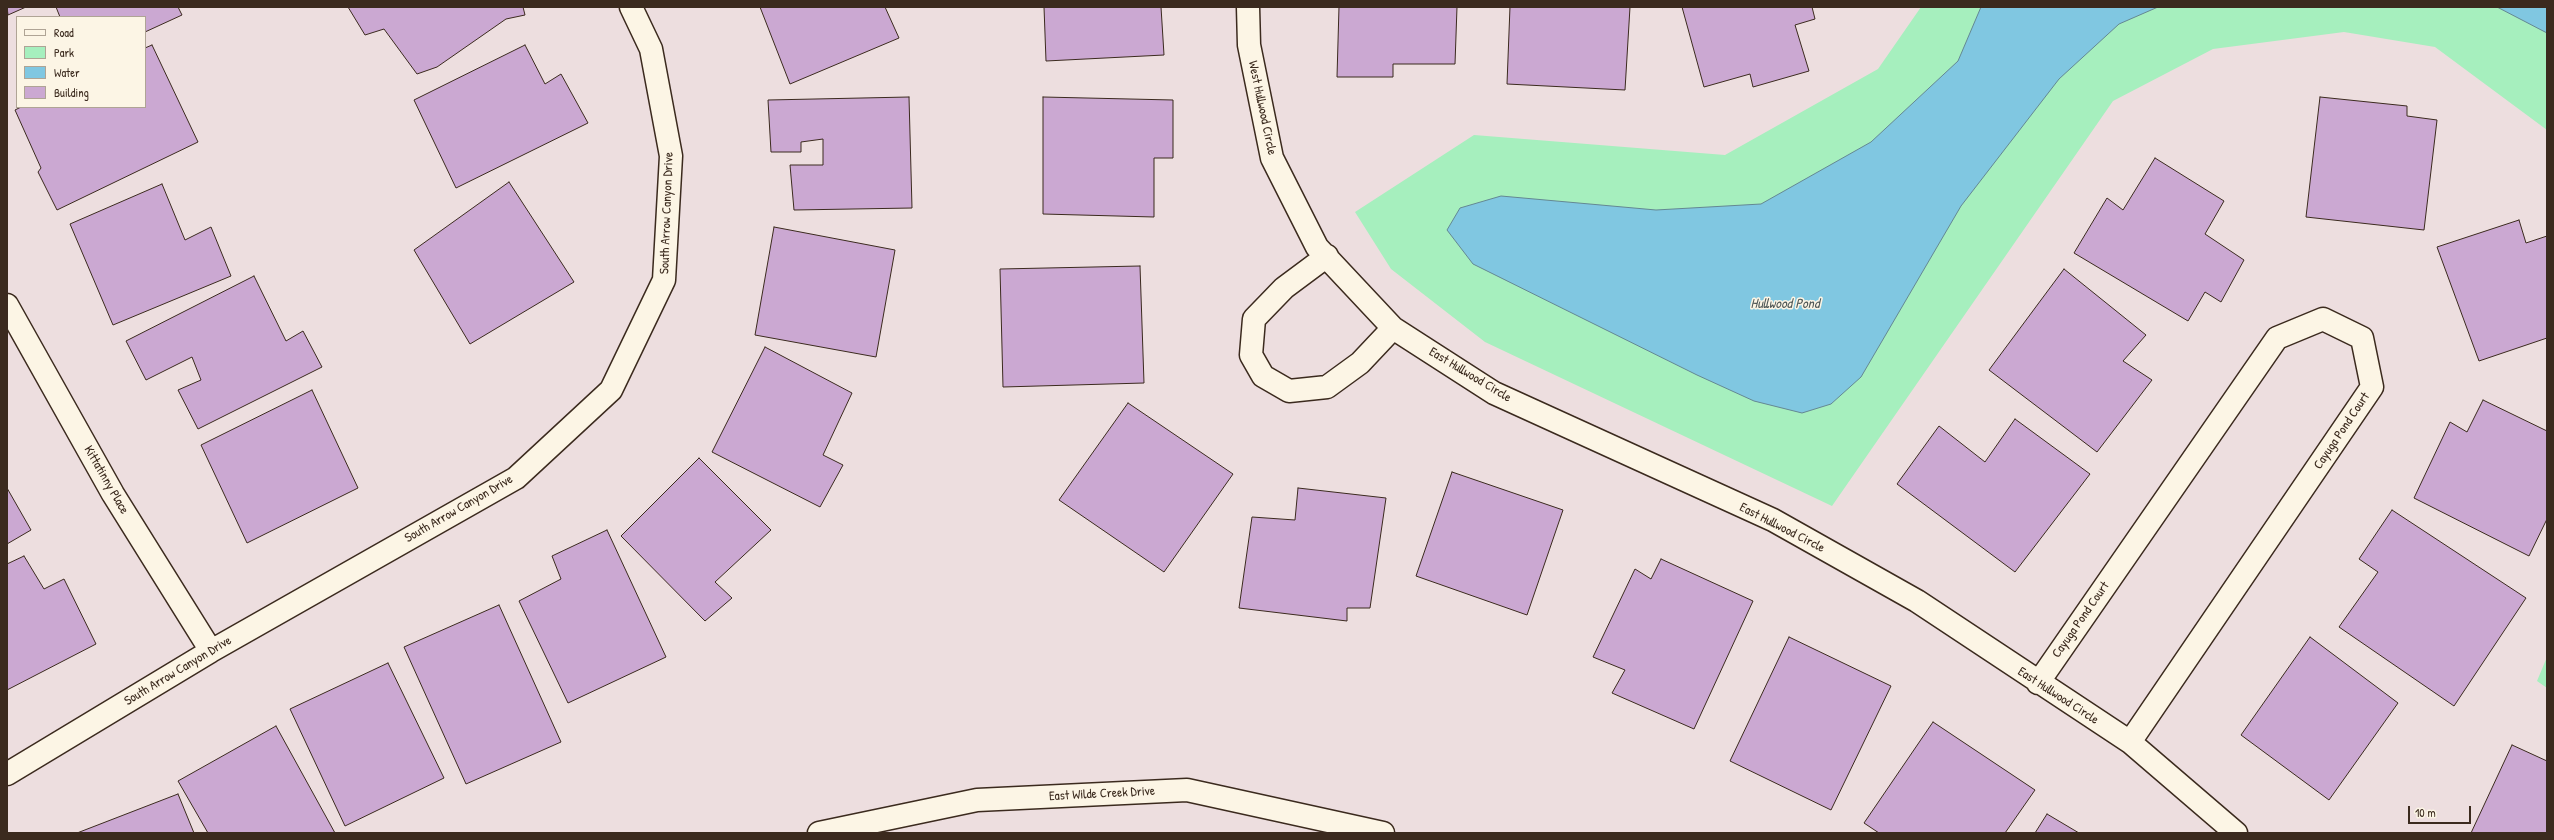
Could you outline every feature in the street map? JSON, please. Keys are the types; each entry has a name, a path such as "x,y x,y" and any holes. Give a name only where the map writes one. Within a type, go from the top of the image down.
{"street":[{"name":"South Arrow Canyon Drive","path":"7,774 211,651 516,478 611,390 664,280 671,164 651,49 631,7"},
{"name":"West Hullwood Circle","path":"1248,7 1249,45 1272,158 1322,251"},
{"name":"East Hullwood Circle","path":"1322,251 1393,328 1494,393 1773,520 1917,602 2038,683 2130,742 2236,833"},
{"path":"1322,251 1254,318 1251,355 1263,376 1289,391 1327,387 1360,364 1393,328"},
{"name":"Kittatinny Place","path":"7,305 113,494 211,651"},
{"name":"Cayuga Pond Court","path":"2038,683 2277,338 2323,318 2362,338 2372,387 2130,742"},
{"name":"East Wilde Creek Drive","path":"819,833 977,800 1187,790 1383,833"}],"green space":[{"path":"1921,7 2547,7 2547,130 2435,47 2344,32 2213,49 2113,101 1832,506 1485,342 1391,269 1355,212 1474,135 1725,155 1878,69"},
{"path":"2547,657 2547,688 2537,681"}],"water":[{"name":"Hullwood Pond","path":"1981,7 2158,7 2119,24 2059,79 1961,206 1861,377 1831,404 1802,413 1754,401 1697,375 1473,264 1447,230 1460,208 1501,196 1656,210 1761,204 1871,142 1958,61"},
{"path":"2497,7 2547,7 2547,33"}],"building":[{"path":"7,7 26,7 8,15"},
{"path":"56,7 178,7 182,15 146,32 146,16 60,16"},
{"path":"348,7 523,7 525,15 506,19 437,67 417,74 384,29 365,35"},
{"path":"760,7 885,7 899,38 790,84"},
{"path":"1044,7 1161,7 1164,55 1046,61"},
{"path":"1339,7 1457,7 1455,64 1393,64 1393,77 1337,77"},
{"path":"1510,7 1630,7 1625,90 1507,84"},
{"path":"1682,7 1812,7 1815,19 1795,25 1809,71 1753,87 1750,74 1704,87"},
{"path":"152,45 198,142 57,210 38,172 41,168 15,110 19,108 146,108 146,48"},
{"path":"525,45 545,84 561,74 588,123 456,188 414,100"},
{"path":"909,97 912,208 794,210 790,165 823,165 823,139 801,142 801,152 771,152 768,100"},
{"path":"1043,97 1173,100 1173,158 1154,158 1154,217 1043,214"},
{"path":"2320,97 2407,106 2407,116 2437,120 2424,230 2306,217"},
{"path":"2155,158 2224,201 2205,234 2244,260 2221,302 2205,292 2188,321 2074,253 2107,198 2123,210"},
{"path":"509,182 574,282 470,344 414,250"},
{"path":"162,184 185,240 211,227 231,276 113,325 70,224"},
{"path":"2519,220 2526,243 2547,236 2547,338 2479,361 2437,247"},
{"path":"774,227 895,250 876,357 755,335"},
{"path":"1140,266 1144,383 1003,387 1000,269"},
{"path":"2064,269 2146,335 2123,361 2152,380 2097,452 1989,370"},
{"path":"254,276 286,341 303,331 322,367 198,429 178,390 201,380 192,357 146,380 126,341"},
{"path":"765,347 852,393 823,455 843,465 820,507 712,452"},
{"path":"312,390 358,488 247,543 201,445"},
{"path":"2483,400 2547,431 2547,519 2529,556 2414,498 2450,422 2467,432"},
{"path":"1128,403 1233,474 1164,572 1059,500"},
{"path":"2015,419 2090,474 2015,572 1897,484 1939,426 1985,462"},
{"path":"699,458 771,530 715,582 732,598 705,621 621,536"},
{"path":"1452,472 1563,510 1527,615 1416,576"},
{"path":"7,488 31,530 7,544"},
{"path":"1298,488 1386,498 1370,608 1347,608 1347,621 1239,608 1252,517 1295,520"},
{"path":"2392,510 2526,598 2454,706 2339,627 2378,572 2359,559"},
{"path":"607,530 666,657 568,703 519,601 561,579 552,556"},
{"path":"24,556 44,589 64,579 96,644 7,690 7,564"},
{"path":"1661,559 1753,601 1694,729 1612,693 1625,670 1593,657 1635,569 1651,579"},
{"path":"499,605 561,742 466,784 404,647"},
{"path":"1789,637 1891,686 1831,810 1730,761"},
{"path":"2310,637 2398,703 2329,800 2241,735"},
{"path":"388,663 444,778 345,826 290,709"},
{"path":"1933,722 2035,790 2005,833 1879,833 1864,823"},
{"path":"276,726 335,833 208,833 178,781"},
{"path":"2512,745 2547,761 2547,833 2471,833"},
{"path":"178,794 194,833 77,833"},
{"path":"2047,814 2079,833 2035,833"}]}
